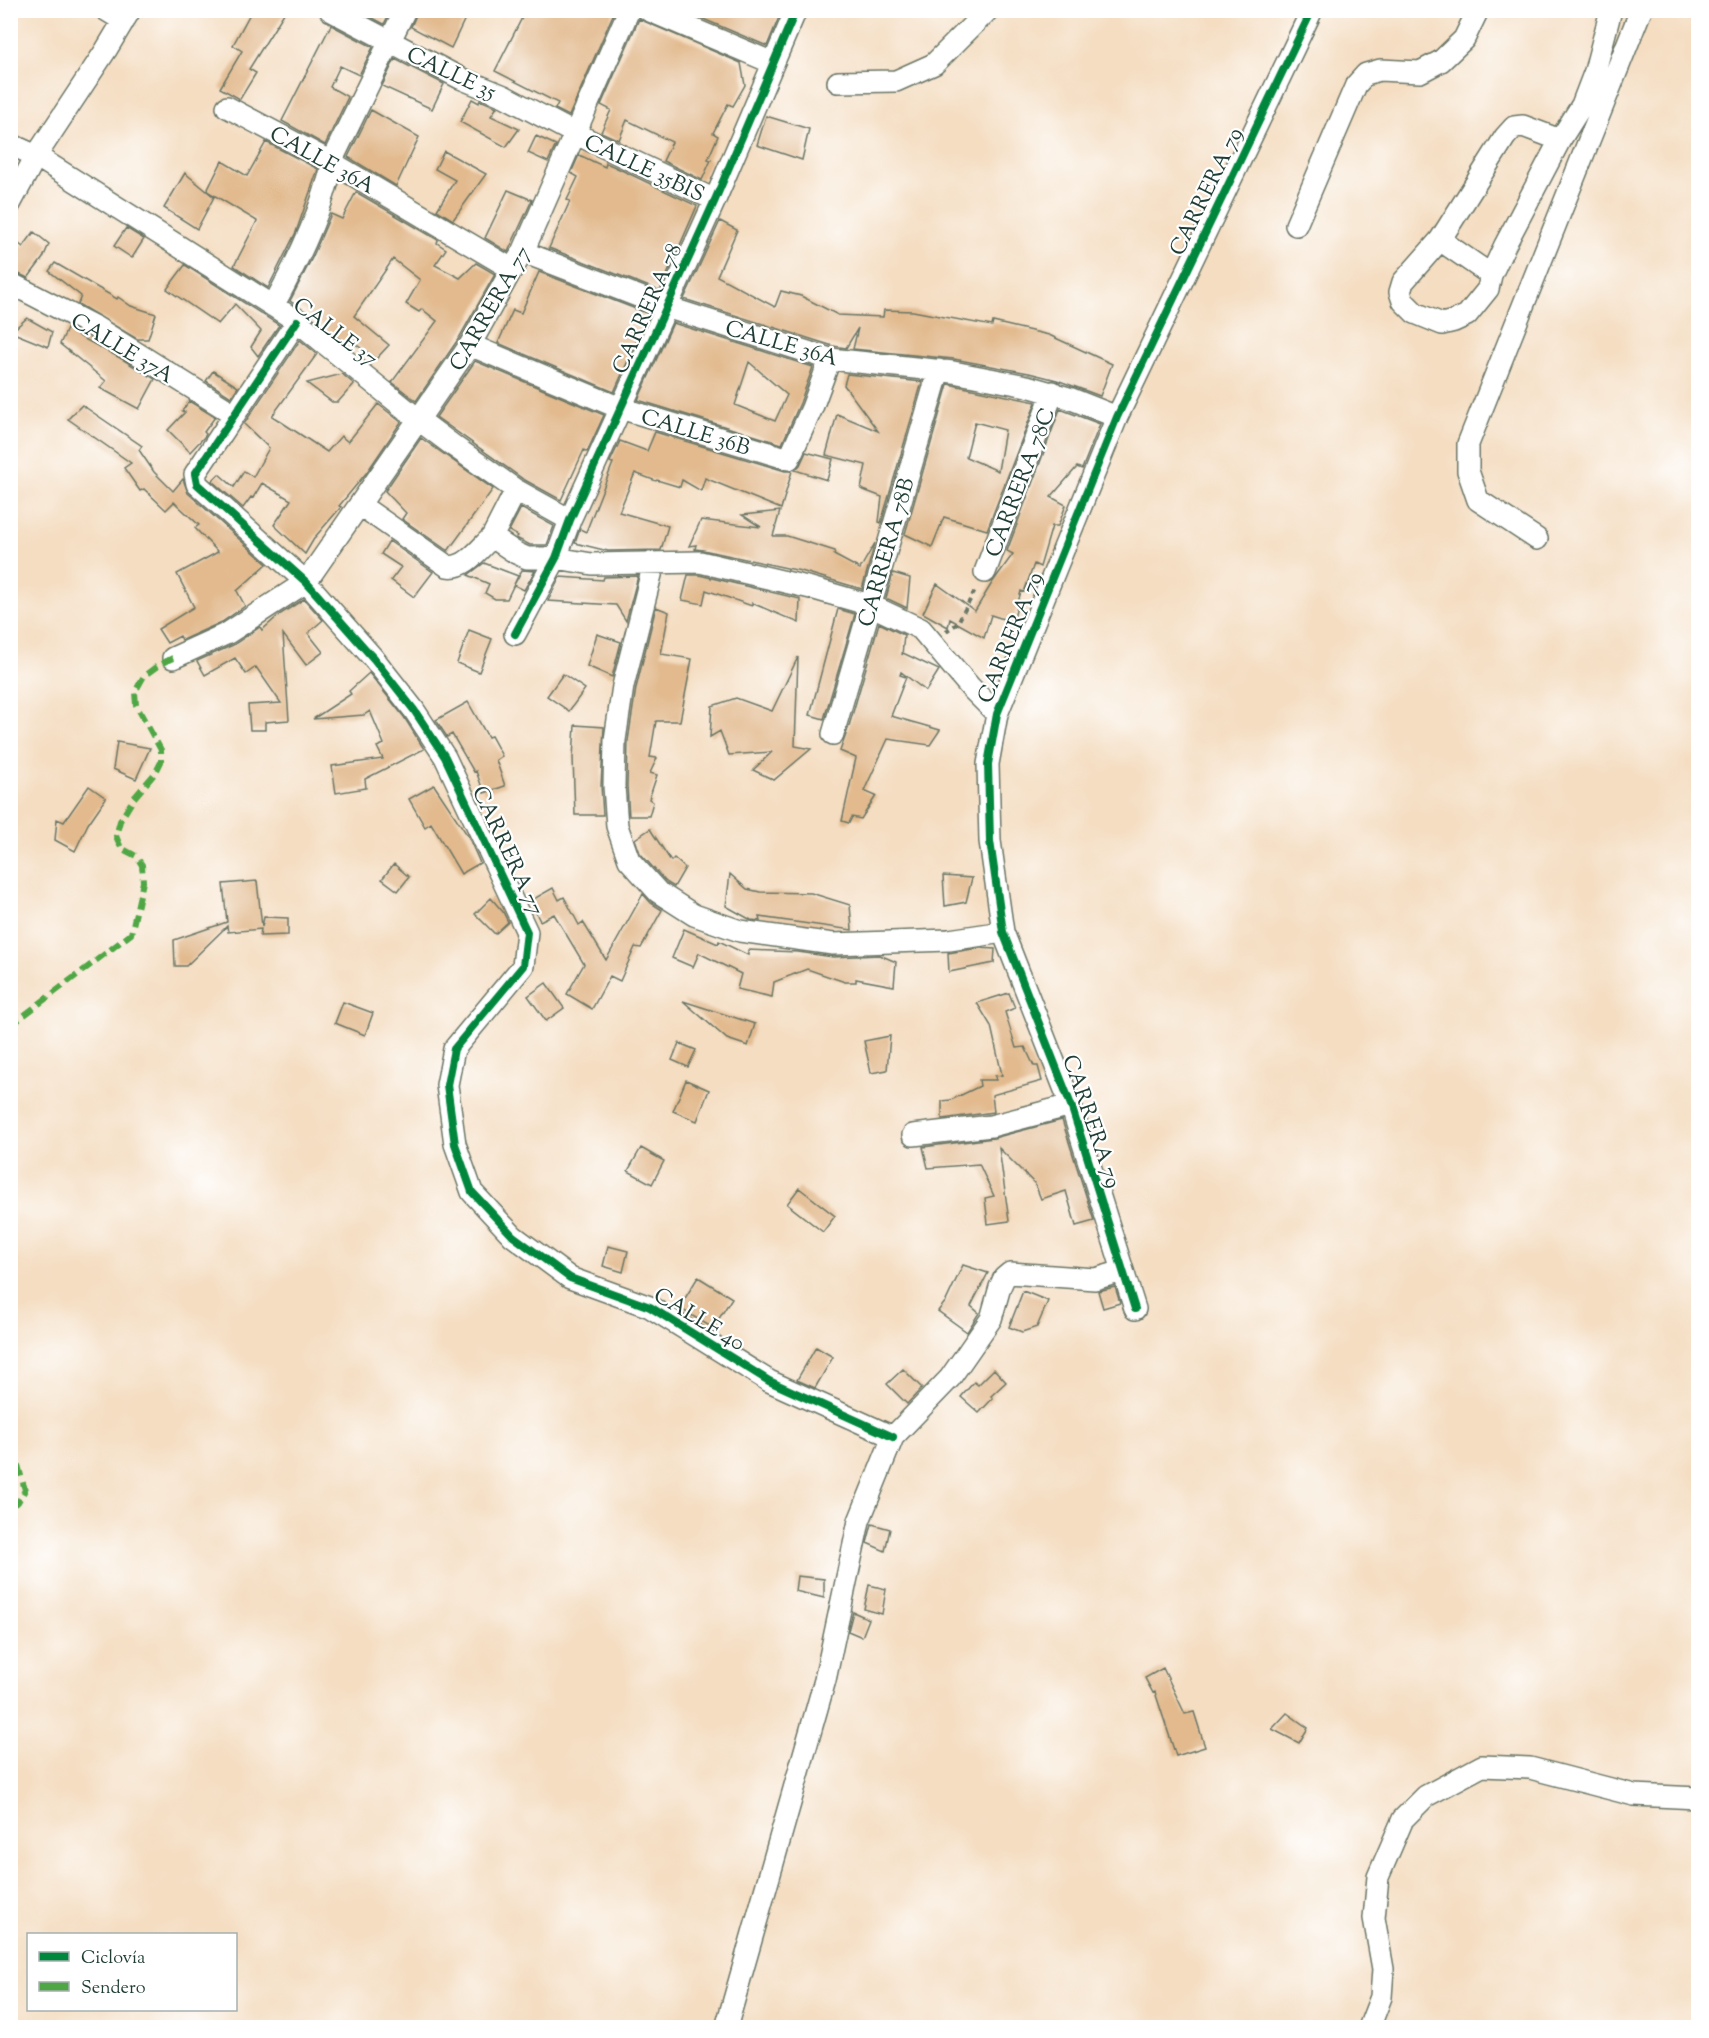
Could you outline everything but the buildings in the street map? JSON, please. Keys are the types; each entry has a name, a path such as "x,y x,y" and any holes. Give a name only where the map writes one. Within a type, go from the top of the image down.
{"street":[{"name":"CALLE 35","path":"330,10 460,78 504,96 574,133"},
{"path":"273,306 296,264 317,214 331,170 331,162 405,10"},
{"name":"CARRERA 77","path":"173,658 228,633 306,582 470,345 518,260 629,10"},
{"path":"648,10 773,63"},
{"name":"CARRERA 78","path":"519,626 556,558 570,520 715,200 796,10"},
{"path":"838,82 896,81 934,64 988,10"},
{"name":"CARRERA 79","path":"1135,1309 1071,1105 1003,932 990,841 988,764 997,714 1117,417 1312,10"},
{"path":"1296,225 1356,85 1366,74 1380,70 1420,72 1441,61 1464,39 1478,10"},
{"path":"1560,140 1523,126 1514,127 1486,166 1440,240 1403,282 1400,292 1403,302 1415,312 1442,324 1467,315 1488,289 1491,275 1505,245 1560,140 1582,105 1596,71 1611,10"},
{"path":"1537,539 1478,500 1468,471 1468,444 1641,10"},
{"path":"10,204 120,14"},
{"name":"CALLE 36A","path":"227,107 518,260 830,359 939,370 1027,386 1053,392 1117,417"},
{"name":"CALLE 35BIS","path":"574,133 715,200"},
{"name":"CALLE 37","path":"10,144 36,156 297,321 419,420 516,490 570,520"},
{"path":"1440,240 1491,275"},
{"name":"CALLE 37A","path":"10,283 95,327 234,414"},
{"path":"297,321 195,474 195,478 197,484 306,582"},
{"name":"CALLE 36B","path":"470,345 620,408 789,459 812,408 830,359"},
{"name":"CARRERA 78B","path":"833,734 939,370"},
{"name":"CARRERA 78C","path":"985,572 1053,392"},
{"path":"360,505 447,566 456,568 492,537 516,490"},
{"path":"492,537 527,558 556,558 592,564 700,562 811,588 870,605 921,629 970,687 997,714"},
{"path":"654,563 623,686 615,740 614,786 617,826 629,860 658,892 694,915 740,931 833,944 949,940 1003,932"},
{"name":"CARRERA 77","path":"306,582 374,658 414,710 445,758 526,932 523,966 454,1049 452,1058 447,1085 455,1144 472,1192"},
{"path":"913,1135 991,1126 1071,1105"},
{"name":"CALLE 40","path":"472,1192 513,1236 570,1278 650,1307 769,1381 893,1437"},
{"path":"726,2028 825,1680 859,1521 893,1437 950,1378 991,1319 1000,1287 1004,1278 1010,1273 1095,1279 1123,1271"},
{"path":"1369,2028 1381,1997 1383,1969 1374,1918 1378,1877 1403,1819 1426,1796 1482,1766 1530,1768 1634,1795 1698,1798"}],"path":[{"path":"921,629 944,631 950,630 957,624 985,572"}],"marked path":[{"path":"10,1026 131,934 143,882 142,865 136,856 121,848 116,836 120,821 161,762 161,750 136,705 135,692 144,676 173,658"},
{"path":"10,1449 16,1458 25,1490 18,1502 10,1506"}],"cycle path":[{"path":"515,634 556,558 570,520 715,200 796,10"},
{"path":"1135,1309 1071,1105 1003,932 990,841 988,764 997,714 1117,417 1312,10"},
{"path":"297,321 195,474 197,484 306,582 374,659 414,710 445,757 527,932 523,966 454,1049 447,1085 455,1144 472,1192 513,1236 570,1278 650,1307 769,1381 893,1437"}]}
